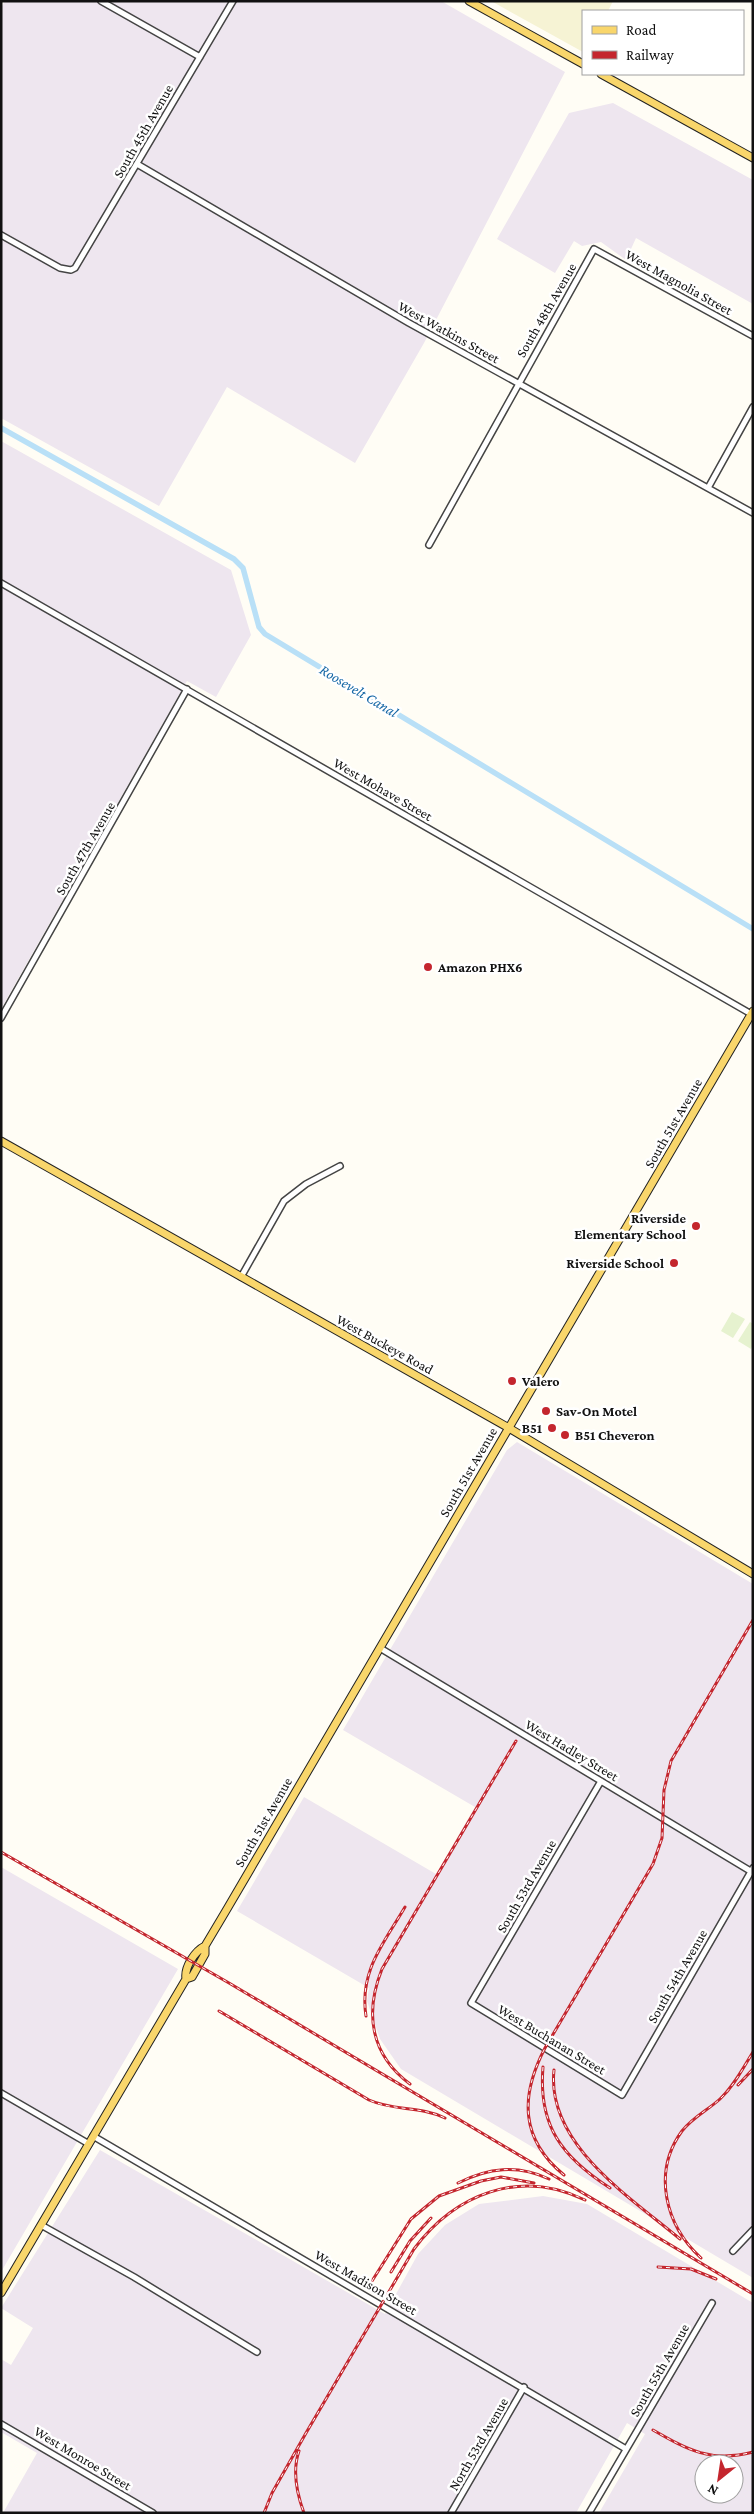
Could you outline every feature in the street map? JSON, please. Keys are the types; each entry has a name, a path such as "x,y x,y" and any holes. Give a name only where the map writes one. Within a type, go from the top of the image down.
{"main road":[{"path":"469,1 582,63"},
{"path":"603,75 753,158"},
{"name":"South 51st Avenue","path":"1,2293 186,1979 192,1976 205,1954 205,1946 752,1014"},
{"name":"West Buckeye Road","path":"1,1142 509,1428 753,1574"}],"street":[{"path":"101,1 200,57"},
{"name":"South 45th Avenue","path":"1,235 60,268 71,270 79,263 233,1"},
{"name":"West Watkins Street","path":"137,164 409,323 753,513"},
{"name":"South 48th Avenue","path":"429,545 594,249"},
{"name":"West Magnolia Street","path":"594,249 753,336"},
{"path":"708,488 753,407"},
{"name":"West Mohave Street","path":"1,583 752,1014"},
{"name":"South 47th Avenue","path":"1,1018 187,690"},
{"path":"241,1277 284,1201 306,1184 340,1166"},
{"name":"West Hadley Street","path":"380,1648 752,1870"},
{"name":"South 53rd Avenue","path":"471,2003 601,1781"},
{"name":"South 54th Avenue","path":"622,2095 752,1870"},
{"name":"West Buchanan Street","path":"471,2003 622,2095"},
{"path":"1,2093 89,2144"},
{"name":"West Madison Street","path":"93,2136 524,2387 626,2449"},
{"path":"40,2227 127,2273 257,2352"},
{"path":"733,2250 753,2230"},
{"name":"South 55th Avenue","path":"589,2513 712,2303"},
{"name":"North 53rd Avenue","path":"451,2513 524,2387"},
{"name":"West Monroe Street","path":"1,2424 152,2513"}],"shaded area":[{"path":"5,1 441,1 565,72 424,343 355,463 227,387 159,506 1,418 1,8"},
{"path":"491,1 613,1 608,10 582,10 582,51"},
{"path":"613,103 753,180 753,304 636,238 626,260 601,242 582,246 574,241 555,273 497,239 569,113"},
{"path":"1,441 231,570 251,635 216,697 187,681 1,1009"},
{"path":"517,1442 753,1584 753,2278 401,2069 380,2039 367,2001 369,1988 237,1911 304,1797 436,1874 475,1807 343,1730 507,1450"},
{"path":"1,1867 178,1969 1,2272"},
{"path":"100,2150 385,2314 418,2254 445,2225 479,2204 543,2196 587,2204 753,2303 753,2513 599,2513 645,2434 627,2423 576,2513 3,2513 37,2453 1,2432 1,2359 11,2365 33,2328 1,2308"}],"green space":[{"path":"732,1312 745,1319 733,1338 721,1331"},
{"path":"750,1322 753,1324 753,1345 751,1349 738,1341"}],"waterway":[{"name":"Roosevelt Canal","path":"1,428 234,559 243,568 259,627 265,634 753,929"}],"railway":[{"path":"564,2175 539,2147 532,2132 528,2100 531,2083 545,2048 653,1864 662,1838 664,1790 671,1761 753,1620"},
{"path":"410,2084 397,2073 379,2047 373,2018 376,1986 382,1969 516,1741"},
{"path":"1,1852 229,1983 753,2294"},
{"path":"366,2016 366,1985 370,1971 382,1945 405,1907"},
{"path":"219,2011 369,2100 388,2106 436,2114 445,2118"},
{"path":"701,2258 689,2245 671,2214 665,2180 667,2164 673,2147 682,2131 725,2094 753,2052"},
{"path":"543,2067 542,2088 545,2106 549,2123 557,2138 566,2152 610,2188"},
{"path":"738,2085 753,2069"},
{"path":"554,2070 555,2097 563,2122 577,2145 616,2187 680,2239"},
{"path":"458,2183 480,2174 503,2170 526,2171 549,2179"},
{"path":"372,2281 411,2219 439,2196 481,2181 501,2177 534,2183"},
{"path":"264,2513 272,2493 306,2433 414,2249 430,2230 449,2214 469,2201 490,2192 513,2187 537,2186 561,2191 585,2200"},
{"path":"391,2272 410,2241 431,2218"},
{"path":"658,2267 691,2269 716,2279"},
{"path":"653,2430 700,2453 725,2456 753,2452"},
{"path":"299,2451 296,2466 296,2482 304,2513"}],"place":[{"name":"Amazon PHX6","path":"428,967"},
{"name":"Riverside Elementary School","path":"696,1226"},
{"name":"Riverside School","path":"674,1263"},
{"name":"Valero","path":"512,1381"},
{"name":"Sav-On Motel","path":"546,1411"},
{"name":"B51","path":"552,1428"},
{"name":"B51 Cheveron","path":"565,1435"}]}
